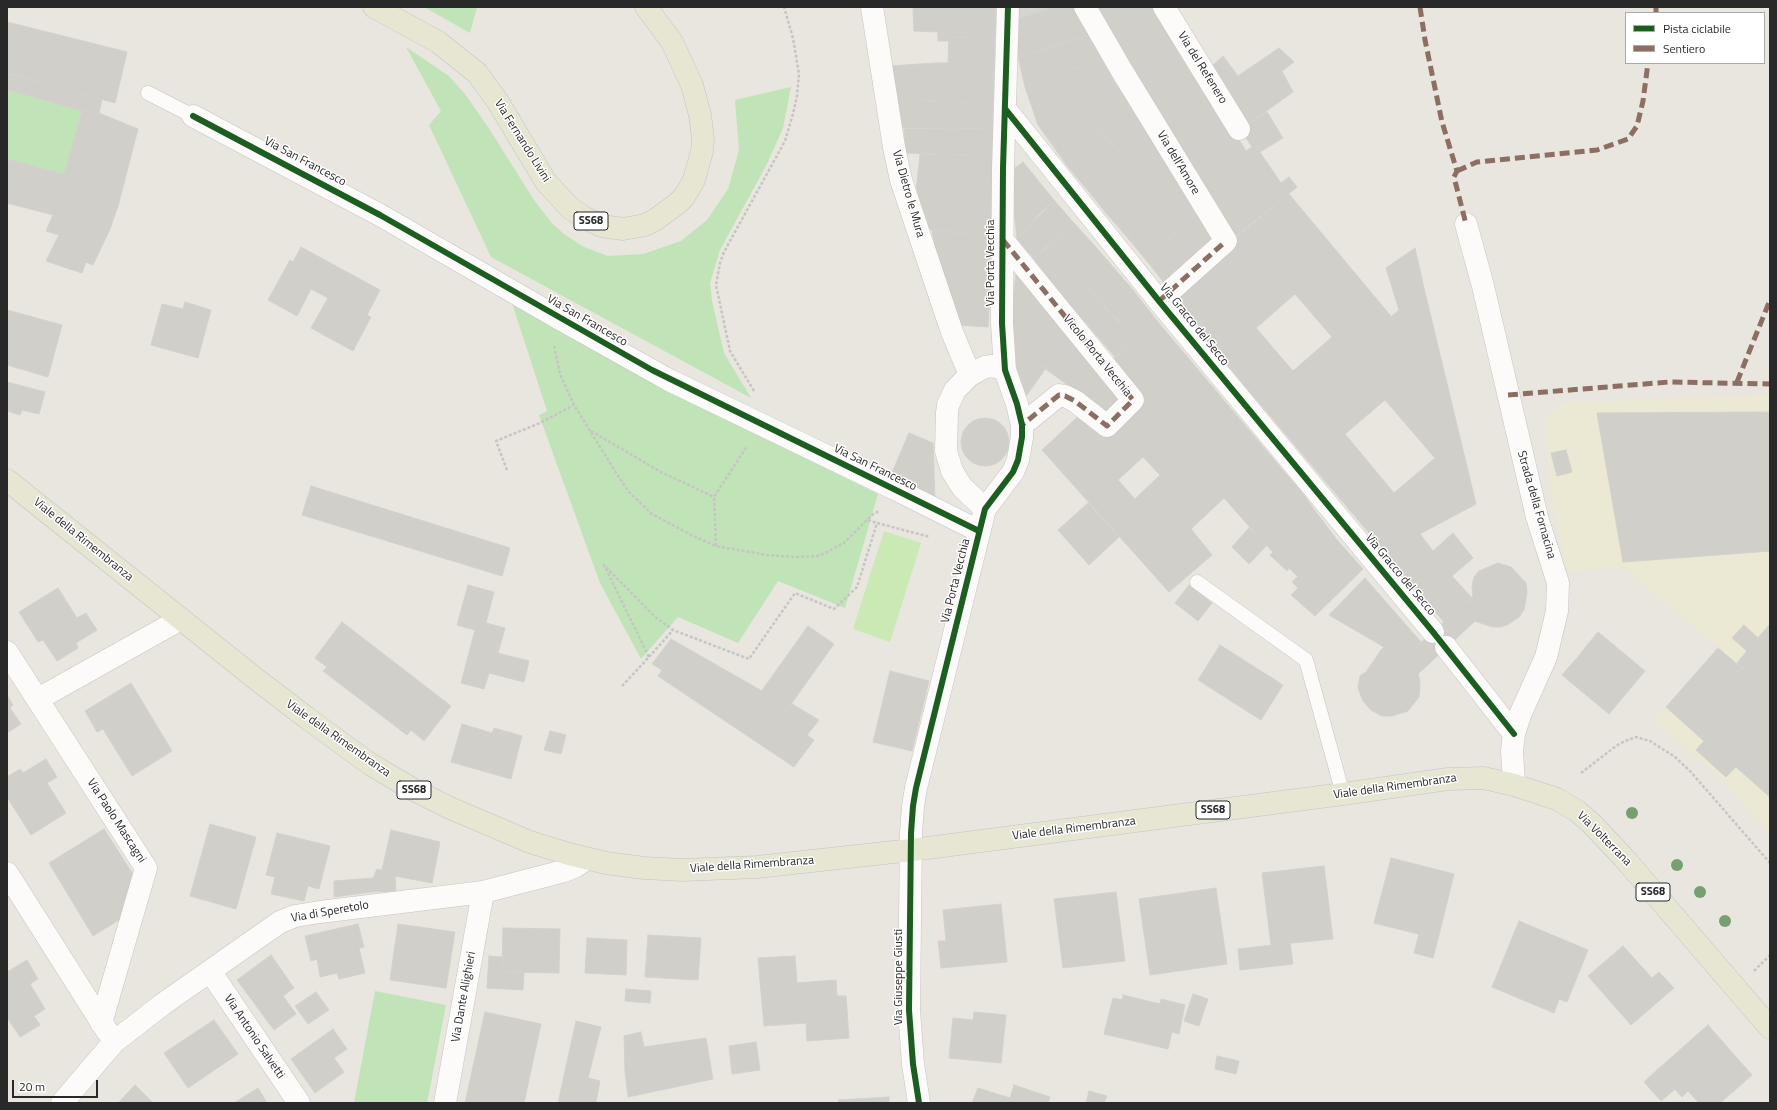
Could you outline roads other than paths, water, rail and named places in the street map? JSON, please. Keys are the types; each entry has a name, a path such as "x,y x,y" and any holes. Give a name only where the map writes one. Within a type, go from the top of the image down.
{"main road":[{"name":"Via Fernando Livini","path":"374,7 438,42 476,73 498,102 546,182 570,208 585,218 602,226 623,229 650,223 664,215 678,203 684,197 694,180 702,151 701,121 692,85 672,42 646,7"},
{"name":"Viale della Rimembranza","path":"7,480 307,718 344,746 395,780 476,820 530,842 586,859 644,868 734,869 912,850 1463,778 1484,778 1514,785"},
{"name":"Via Volterrana","path":"1514,785 1564,802 1592,823 1624,858 1770,1028"}],"street":[{"name":"Via Dietro le Mura","path":"872,7 894,147 901,180 950,324 970,375"},
{"path":"1006,110 1008,7"},
{"name":"Via dell'Amore","path":"1085,7 1122,71 1226,241 1159,301"},
{"name":"Via del Refenero","path":"1164,7 1239,129"},
{"name":"Via Porta Vecchia","path":"912,850 912,819 916,788 979,531 985,509 1013,472 1018,460 1020,447 1022,425 1017,404 1005,370 1002,324 1002,239 1006,110"},
{"name":"Via Gracco del Secco","path":"1006,110 1159,301 1439,640 1514,734"},
{"name":"Via San Francesco","path":"193,116 380,214 560,319 664,377 979,531"},
{"name":"Strada della Fornacina","path":"1466,224 1483,286 1537,517 1558,583 1557,612 1546,657 1520,715 1514,734 1512,751 1514,785"},
{"name":"Vicolo Porta Vecchia","path":"1002,239 1133,400 1107,426 1075,401 1059,395 1022,425"},
{"path":"985,509 970,496 956,480 949,463 946,451 948,404 955,390 970,375 985,367 992,366 1005,370"},
{"path":"38,699 182,619"},
{"name":"Via Paolo Mascagni","path":"7,652 146,868 102,1023"},
{"name":"Via Giuseppe Giusti","path":"912,850 909,1010 912,1064 919,1103"},
{"name":"Via di Speretolo","path":"62,1103 114,1042 163,1004 274,926 295,916 343,908 483,892 564,871 576,866 586,859"},
{"path":"7,873 114,1042"},
{"name":"Via Dante Alighieri","path":"445,1103 483,892"},
{"name":"Via Antonio Salvetti","path":"210,972 299,1103"}],"lane":[{"path":"148,93 193,116"},
{"path":"1197,582 1306,660 1343,794"}]}
